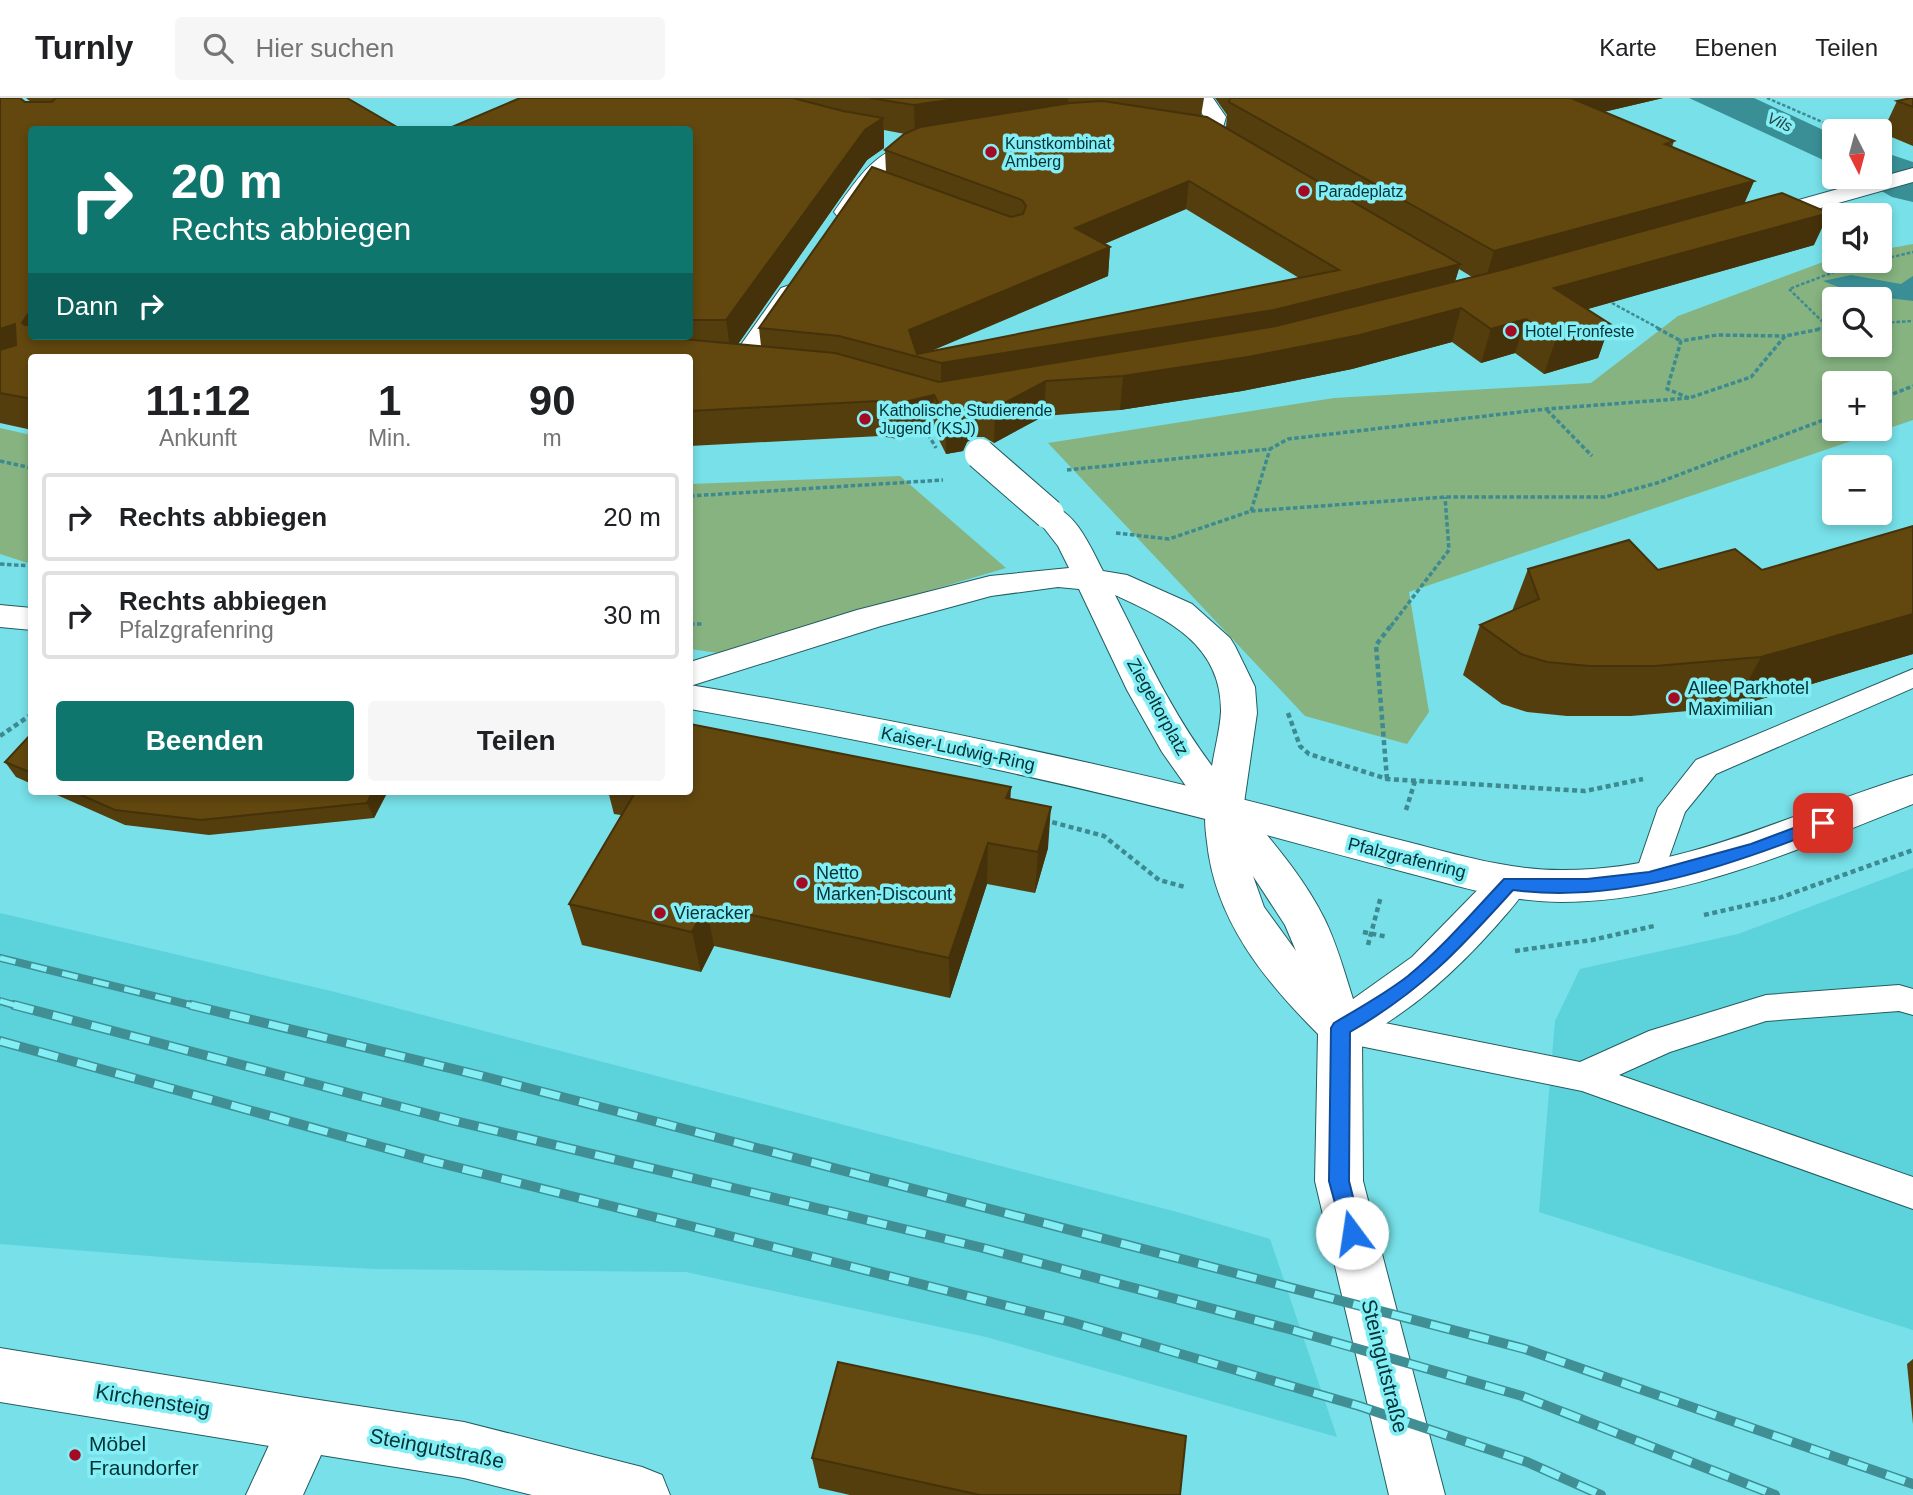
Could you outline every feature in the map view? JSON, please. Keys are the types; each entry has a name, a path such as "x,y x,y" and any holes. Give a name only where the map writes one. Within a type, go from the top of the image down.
{"street":[{"path":"1203,98 1213,127 1234,150"},
{"path":"1185,132 1213,127"},
{"path":"880,139 915,145"},
{"path":"830,235 877,167 895,154 915,145 953,139"},
{"path":"1731,226 1913,175"},
{"path":"867,181 891,190"},
{"path":"740,366 800,279"},
{"name":"Ziegeltorplatz","path":"977,452 1049,514 1073,543 1175,743 1224,810"},
{"path":"693,673 869,618 990,586 1058,577 1115,582 1180,612 1218,646 1237,687 1239,713 1224,810 1227,854 1241,902 1269,947 1306,995 1340,1028 1382,1004 1414,981 1450,949 1510,883"},
{"path":"0,616 28,619"},
{"name":"Kaiser-Ludwig-Ring","path":"693,698 816,718 1224,810"},
{"name":"Pfalzgrafenring","path":"1224,810 1510,883 1535,887 1587,886 1649,878 1755,849 1913,789"},
{"name":"Steingutstraße","path":"1224,810 1280,881 1304,920 1316,948 1340,1028 1339,1181 1417,1495"},
{"name":"Kirchensteig","path":"0,1375 306,1425"},
{"path":"274,1495 306,1425"},
{"name":"Steingutstraße","path":"306,1425 464,1450 642,1495"}],"lane":[{"path":"1649,878 1672,808 1706,767 1913,678"},
{"path":"1582,1077 1661,1041 1766,1008 1899,998 1913,1002"},
{"path":"1340,1028 1582,1077 1913,1193"}],"path":[{"path":"1767,98 1822,122"},
{"path":"1892,257 1913,252"},
{"path":"1822,321 1789,289 1831,273"},
{"path":"1612,303 1681,341 1717,335 1785,336 1822,328"},
{"path":"1892,322 1913,321"},
{"path":"1066,470 1270,449 1288,439 1546,409 1689,398 1751,377 1785,336"},
{"path":"1681,341 1667,389 1689,398"},
{"path":"1892,394 1913,386"},
{"path":"1546,409 1592,456"},
{"path":"1073,543 1114,532 1169,539 1251,511 1445,497 1605,497 1657,483 1822,421"},
{"path":"1251,511 1270,449"},
{"path":"0,461 28,467"},
{"path":"693,496 943,480"},
{"path":"1445,497 1449,550 1376,645 1387,779 1585,791 1706,767"},
{"path":"0,564 28,566"},
{"path":"0,736 28,717"},
{"path":"1036,818 1104,836 1159,880 1241,902"},
{"path":"1450,949 1495,954 1592,940"}],"shaded area":[{"path":"1913,868 1913,1330 1539,1212 1555,1021 1580,969 1738,934"},
{"path":"0,913 335,992 1177,1212 1270,1239 1337,1437 986,1337 686,1272 375,1269 199,1260 0,1244"}],"green space":[{"path":"1913,244 1913,420 1892,427 1892,371 1822,371 1822,441 1851,441 1409,592 1429,712 1407,744 1305,716 1048,443 1334,398 1591,383 1678,316 1822,262 1822,273 1892,273 1892,248"},
{"path":"0,428 28,434 28,563 0,554"},
{"path":"900,476 1006,568 718,653 693,649 693,484"}],"water":[{"path":"1689,98 1754,98 1822,129 1822,159"},
{"path":"1851,275 1901,284 1913,276 1913,301 1892,298 1892,287 1838,287 1823,281"}],"building":[{"path":"0,98 52,102 55,99 53,98 347,98 395,126 28,126 28,314 22,323 28,325 28,340 693,340 835,353 939,382 1276,326 1501,270 1782,193 1822,210 1822,215 1554,288 1610,324 1556,339 1526,319 1491,329 1461,308 1360,335 1248,357 1123,376 1046,381 995,408 985,402 975,402 963,416 946,418 934,395 896,404 878,401 693,411 693,354 28,354 28,398 0,393 0,350 16,345 15,324 0,329"},
{"path":"520,98 793,98 883,118 865,130 726,320 693,320 693,126 454,126"},
{"path":"870,98 962,98 914,105"},
{"path":"1230,98 1571,98 1674,141 1665,144 1754,181 1494,251 1229,102"},
{"path":"1911,98 1913,107 1897,101"},
{"path":"1103,101 1207,117 1460,264 1274,310 941,363 839,336 759,328 872,167 1011,217 1023,214 1026,206 1022,200 885,150 904,134 920,127 1070,103","holes":["1189,181 1339,270 917,354 909,330 1110,247 1075,228"]},
{"path":"1913,526 1913,614 1761,657 1655,666 1589,666 1547,662 1521,654 1480,625 1539,599 1528,569 1629,540 1658,570 1735,549 1762,570"},
{"name":"Netto Marken-Discount","path":"693,725 1011,787 1006,798 1051,807 1038,852 988,843 949,958 706,905 692,932 569,904 634,795 693,795"},
{"path":"28,737 28,771 5,762"},
{"path":"81,795 371,795 367,803 201,820 115,810"},
{"path":"838,1362 1186,1436 1180,1495 980,1495 812,1458"}],"waterway":[{"name":"Vils","path":"1892,174 1913,184"}],"railway":[{"path":"0,958 198,1007"},
{"path":"0,1001 14,1005"},
{"path":"14,1005 455,1121 983,1248 1289,1329 1522,1396 1775,1495"},
{"path":"14,1005 21,1007"},
{"path":"191,1005 482,1076 1525,1349 1913,1484"},
{"path":"0,1041 432,1161 1071,1322 1359,1406 1527,1462 1601,1495"}],"place":[{"name":"Kunstkombinat Amberg","path":"991,152"},
{"name":"Paradeplatz","path":"1304,191"},
{"name":"Hotel Fronfeste","path":"1511,331"},
{"name":"Katholische Studierende Jugend (KSJ)","path":"865,419"},
{"name":"Allee Parkhotel Maximilian","path":"1674,698"},
{"name":"Netto Marken-Discount","path":"802,883"},
{"name":"Vieracker","path":"660,913"},
{"name":"Möbel Fraundorfer","path":"75,1455"}],"route":[{"path":"1352,1233 1339,1181 1340,1028 1382,1004 1414,981 1450,949 1510,883 1535,887 1587,886 1649,878 1755,849 1823,823"}]}
